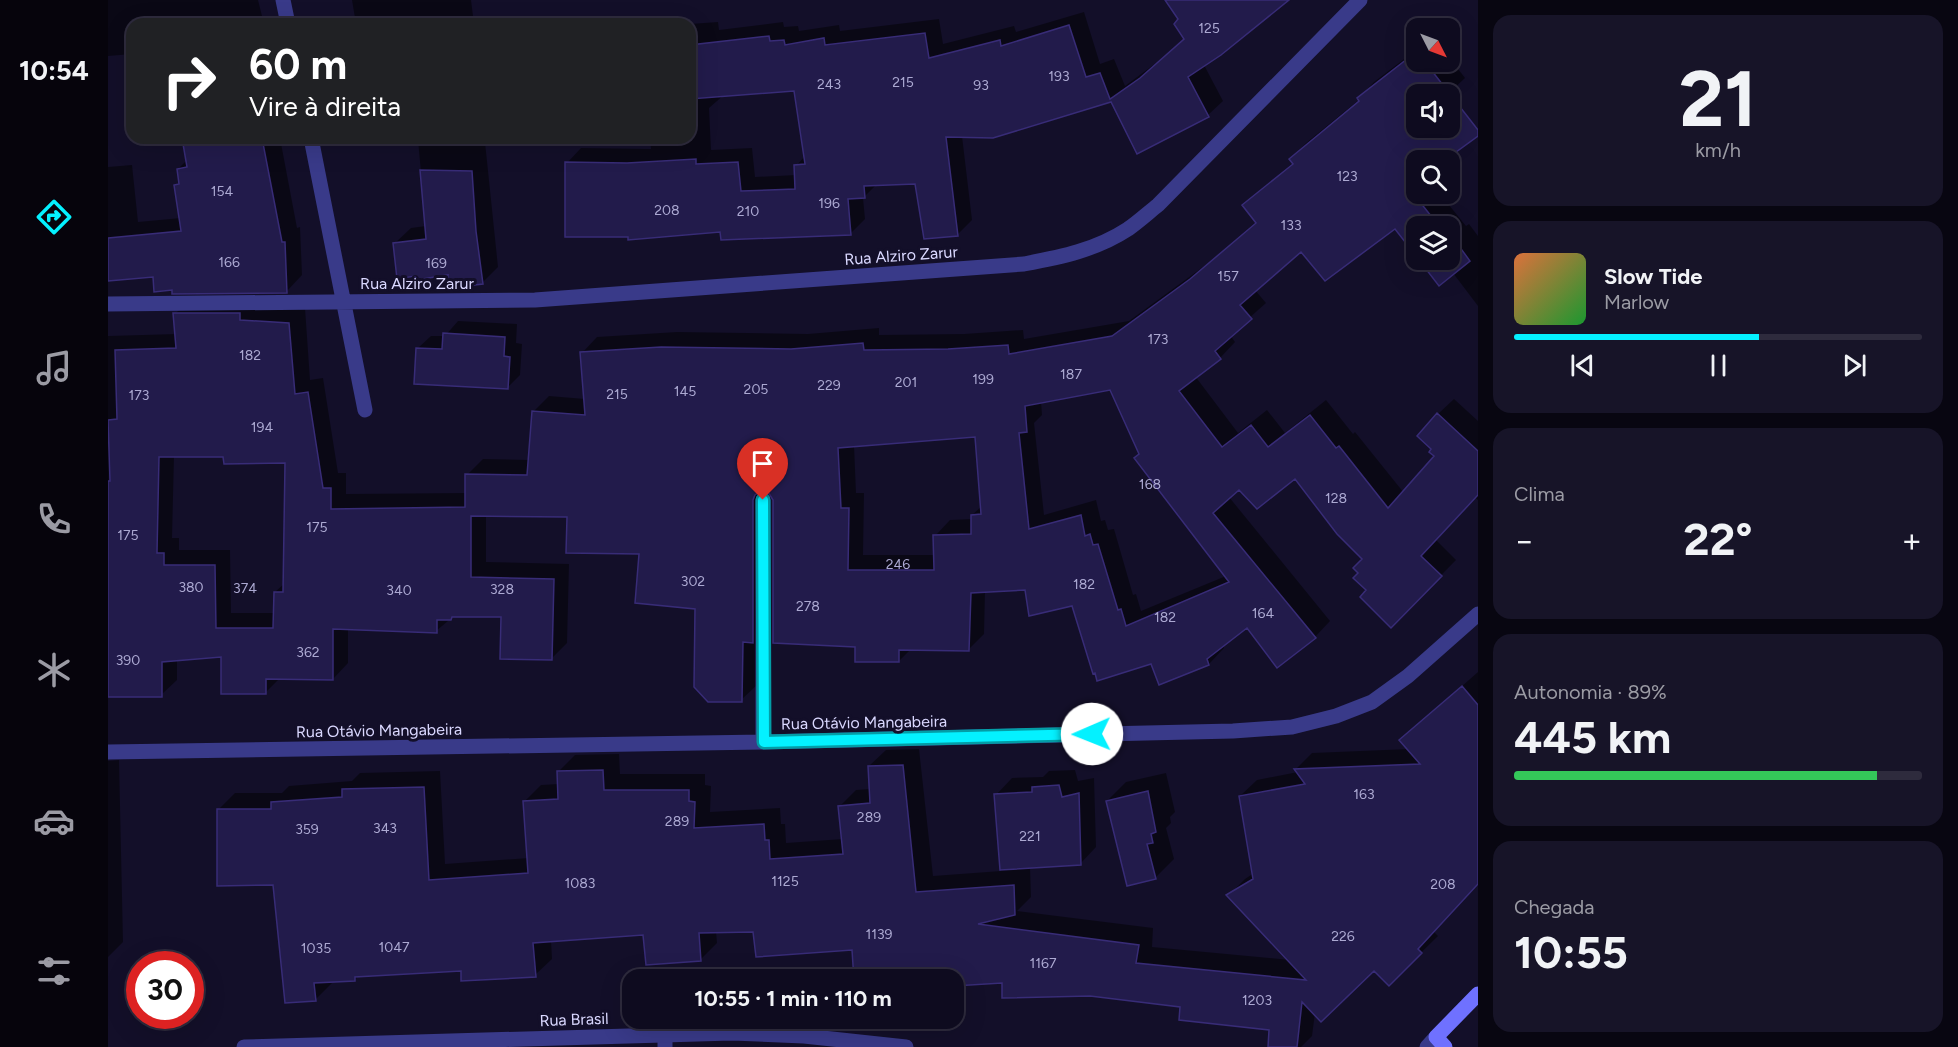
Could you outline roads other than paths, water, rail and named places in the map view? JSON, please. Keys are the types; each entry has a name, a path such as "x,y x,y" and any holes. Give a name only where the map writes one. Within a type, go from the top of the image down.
{"main road":[{"path":"1436,1044 1478,994"}],"street":[{"path":"283,0 287,18"},
{"name":"Rua Alziro Zarur","path":"108,304 535,300 1024,264 1067,256 1097,246 1128,229 1158,205 1360,0"},
{"path":"311,144 365,410"},
{"path":"763,500 764,742"},
{"name":"Rua Otávio Mangabeira","path":"108,752 764,742 1233,731 1292,727 1336,716 1372,702 1408,676 1478,614"},
{"name":"Rua Brasil","path":"244,1047 665,1041 732,1033 804,1035 906,1047"}]}
